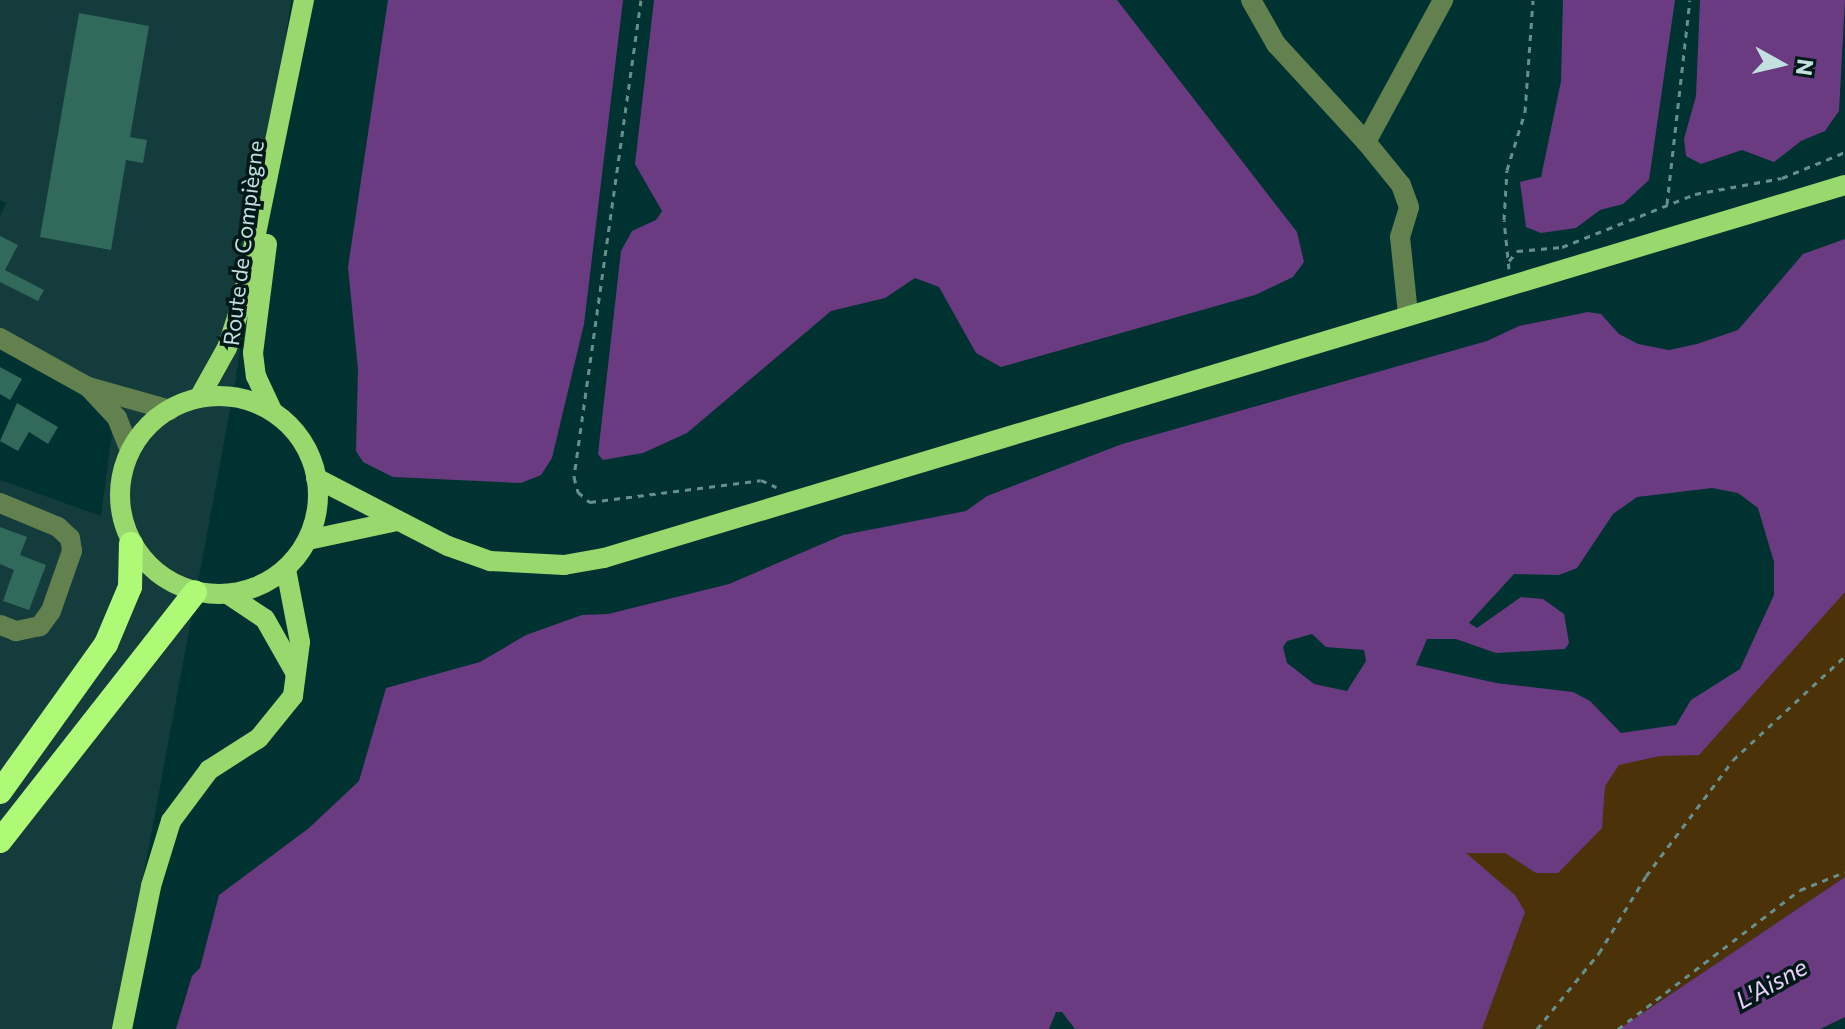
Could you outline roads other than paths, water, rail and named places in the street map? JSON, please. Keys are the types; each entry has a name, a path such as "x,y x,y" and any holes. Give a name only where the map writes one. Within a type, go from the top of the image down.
{"highway":[{"path":"0,792 106,644 130,587 131,544"},
{"path":"0,841 195,592"}],"main road":[{"name":"Route de Compiègne","path":"199,398 227,348 242,302 282,124 304,0"},
{"name":"Route de Compiègne","path":"272,411 256,376 253,353 282,124"},
{"path":"316,478 397,521 490,561 564,565 780,505 1845,185"},
{"path":"237,397 272,411 301,439 316,478 317,508 308,540 286,569 257,588 229,595 195,592 158,575 131,544 120,513 120,481 130,450 144,429 170,410 199,398 237,397"},
{"path":"308,540 397,521"},
{"path":"122,1029 151,886 171,821 209,770 259,738 293,696 300,642 286,569"},
{"path":"229,595 265,619 296,675"}],"street":[{"path":"1251,0 1276,44 1401,185 1409,207 1400,237 1408,314"},
{"path":"1366,142 1443,0"},
{"path":"0,338 88,387 170,410"},
{"path":"88,387 117,418 130,450"},
{"path":"0,503 58,527 70,538 72,551 51,611 40,626 16,631 0,625"}],"water":[{"path":"388,0 623,0 584,324 552,458 541,475 521,483 393,477 363,462 356,451 358,369 348,267"},
{"path":"654,0 1117,0 1297,232 1304,262 1293,277 1255,295 1001,367 976,353 939,287 915,278 885,298 831,311 687,433 643,453 603,460 598,454 621,251 632,231 656,220 662,211 635,164"},
{"path":"1563,0 1675,0 1649,180 1623,204 1600,210 1576,228 1541,233 1526,227 1520,182 1541,177 1561,81"},
{"path":"1700,0 1845,0 1839,111 1825,131 1801,141 1774,162 1742,150 1701,164 1686,156 1684,139 1696,96"},
{"path":"1845,239 1845,592 1699,755 1660,756 1619,765 1605,786 1602,828 1558,873 1536,873 1505,853 1466,853 1515,895 1525,912 1482,1029 1075,1029 1062,1012 1056,1012 1049,1029 176,1029 192,976 200,968 219,895 309,828 359,781 386,688 480,662 526,635 582,615 608,614 729,584 843,535 966,511 987,496 1122,444 1487,341 1519,326 1588,312 1601,314 1619,334 1638,344 1669,350 1697,344 1738,330 1803,254","holes":["1712,488 1738,493 1758,508 1774,562 1774,595 1740,669 1691,700 1676,725 1621,733 1590,701 1573,692 1496,683 1416,665 1427,639 1456,639 1496,653 1565,649 1569,643 1564,614 1543,599 1521,597 1477,628 1469,623 1514,574 1559,575 1577,568 1613,514 1637,497","1312,634 1326,647 1364,650 1366,661 1347,691 1314,684 1287,663 1283,647 1287,641"]},
{"name":"L'Aisne","path":"1845,877 1845,1017 1820,1029 1619,1029"}]}
